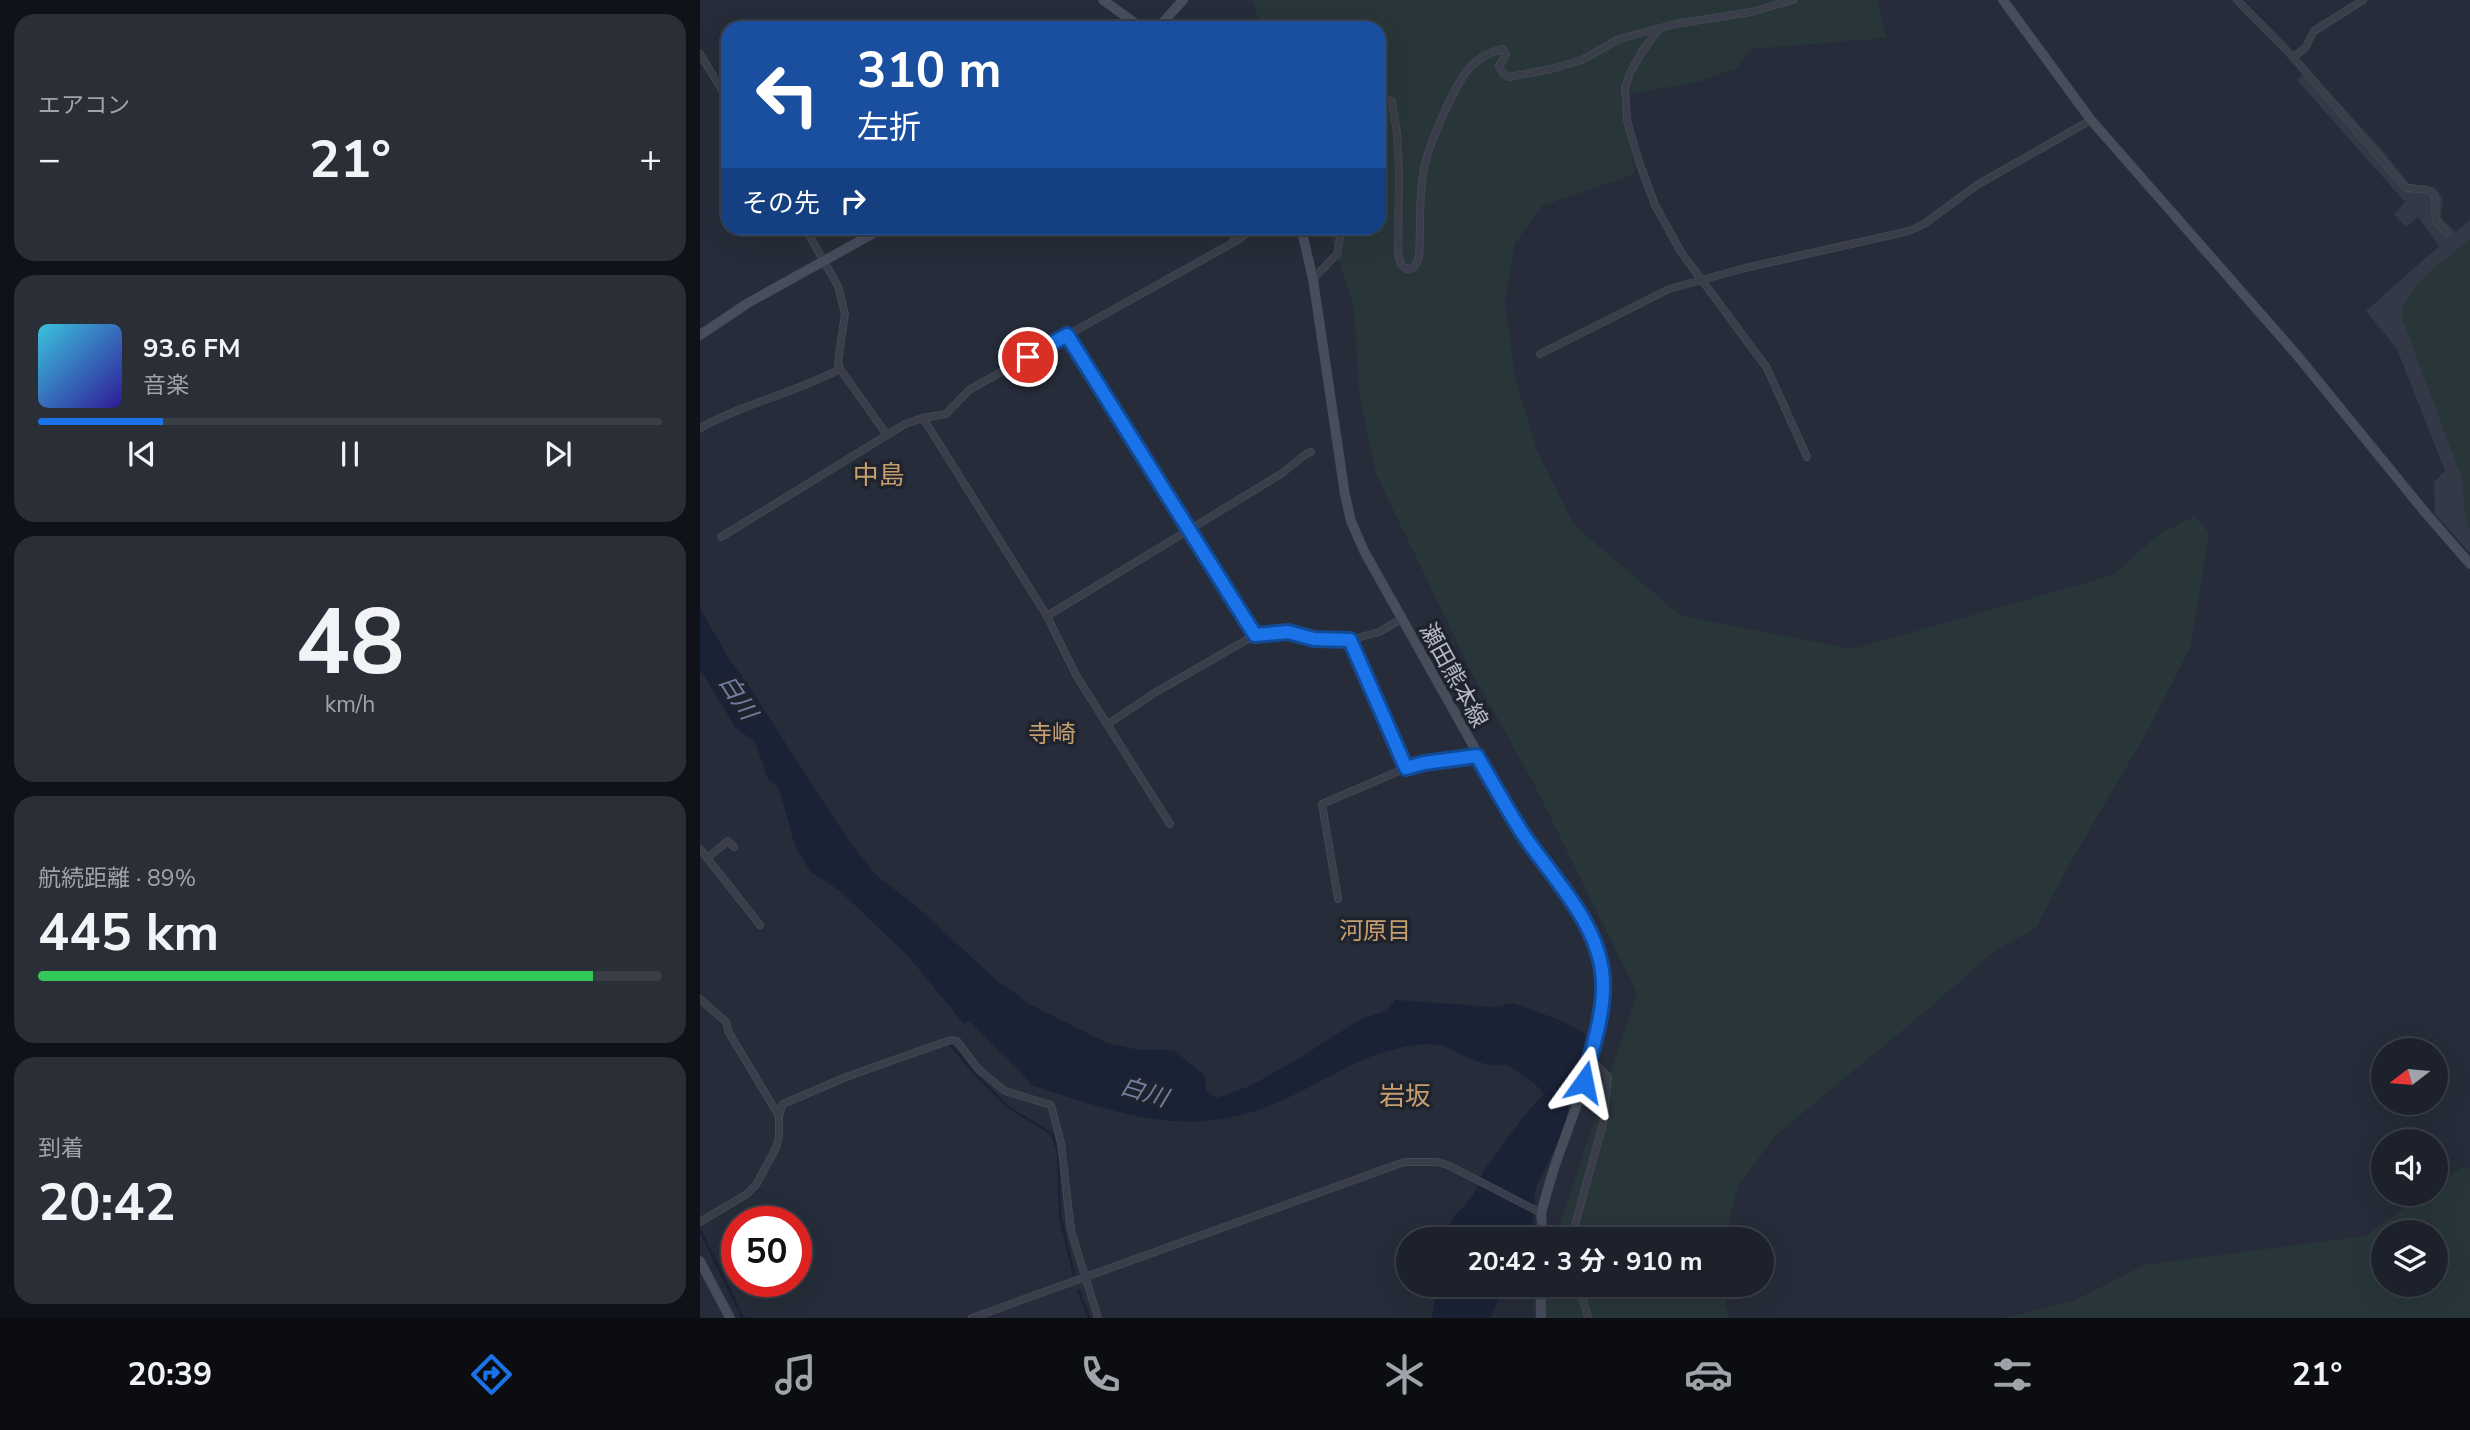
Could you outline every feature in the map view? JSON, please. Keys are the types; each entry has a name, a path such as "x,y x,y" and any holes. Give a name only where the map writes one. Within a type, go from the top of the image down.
{"main road":[{"path":"1103,0 1132,21"},
{"path":"1164,21 1183,0"},
{"path":"2003,0 2091,120 2296,354 2470,564"},
{"path":"700,335 748,303 870,235"},
{"name":"瀬田熊本線","path":"1303,235 1313,279 1351,521 1373,570 1477,756 1515,820 1576,909 1595,943 1601,964 1603,987 1584,1082 1539,1211 1541,1227"},
{"path":"700,1261 730,1318"},
{"path":"1541,1297 1541,1318"}],"street":[{"path":"1386,99 1392,101 1397,134 1398,253 1401,265 1413,268 1419,258 1426,160 1448,108 1473,65 1491,52 1503,49 1506,54 1499,66 1508,77 1582,60 1619,40 1660,28 1751,12 1793,0"},
{"path":"2236,0 2293,57 2404,186 2432,192 2436,204 2436,220 2446,233"},
{"path":"2293,57 2305,48 2314,31 2363,0"},
{"path":"1660,28 1640,53 1630,73 1625,103 1638,159 1655,205 1681,252 1767,368 1807,457"},
{"path":"700,54 721,88"},
{"path":"1540,354 1669,289 1700,279 1909,231 1924,224 1977,185 2091,120"},
{"path":"809,235 838,286 845,314 838,362 840,369 887,435"},
{"path":"1233,235 1236,241"},
{"path":"721,537 905,424 946,414 970,390 1245,235"},
{"path":"1313,279 1337,254 1341,235"},
{"path":"1067,335 1255,635"},
{"path":"700,428 727,413 793,391 840,369"},
{"path":"923,418 1047,616 1076,675 1170,824"},
{"path":"1047,616 1281,474 1311,452"},
{"path":"1108,724 1156,692 1255,635 1288,632 1314,639 1350,640 1379,632 1401,619"},
{"path":"1350,640 1406,768"},
{"path":"1338,899 1322,804 1406,768 1477,756"},
{"path":"707,858 728,841 734,848"},
{"path":"700,849 760,925"},
{"path":"700,999 727,1023 728,1031 779,1116"},
{"path":"700,1222 747,1194 756,1185 777,1146 779,1116 783,1104 939,1044 957,1041 979,1070 1005,1091 1051,1105 1061,1143 1071,1231 1098,1318"},
{"path":"1574,1227 1605,1110 1608,1077 1589,1057"},
{"path":"972,1318 1404,1162 1437,1162 1539,1211"},
{"path":"1582,1297 1588,1318"}],"shaded area":[{"path":"1252,0 1877,0 1886,38 1751,49 1737,68 1702,81 1620,96 1635,174 1542,206 1514,245 1505,303 1515,377 1537,451 1574,525 1681,616 1853,649 2113,575 2159,534 2195,516 2209,533 2191,646 2148,730 2069,865 2036,928 1993,952 1775,1136 1738,1186 1727,1227 1559,1227 1637,993 1533,782 1470,669 1376,474 1359,392 1354,308 1330,235 1386,235 1386,21 1260,21"},
{"path":"2308,69 2383,151 2410,185 2434,187 2443,198 2441,218 2456,232 2470,220 2470,553 2435,514 2434,482 2445,471 2397,349 2366,311 2439,246 2418,217 2406,227 2394,214 2405,202 2297,80"},
{"path":"2470,239 2470,530 2465,517 2461,476 2402,318 2409,296 2418,285"},
{"path":"2470,1167 2470,1318 2005,1318 2073,1301 2144,1265 2365,1236 2371,1232 2371,1297 2448,1297 2448,1220 2387,1220 2407,1206 2448,1206 2448,1176 2460,1168"},
{"path":"1535,1297 1725,1297 1729,1318 1535,1318 1533,1304"}],"water":[{"name":"白川","path":"700,608 729,659 849,841 876,875 917,907 995,979 1031,1005 1107,1043 1139,1050 1173,1050 1205,1076 1206,1090 1216,1098 1250,1086 1361,1019 1386,1011 1395,1000 1494,1007 1513,1003 1562,1021 1585,1034 1585,1050 1572,1080 1565,1127 1535,1190 1533,1227 1449,1227 1473,1195 1485,1169 1544,1094 1535,1084 1506,1064 1481,1062 1442,1045 1397,1048 1378,1054 1274,1104 1242,1115 1211,1120 1181,1121 1122,1113 1031,1085 969,1021 964,1024 908,956 840,891 810,871 795,846 779,788 768,779 755,742 735,727 700,669"},
{"path":"1435,1297 1499,1297 1491,1318 1432,1318"}],"waterway":[{"path":"951,1045 1008,1107 1052,1134 1058,1151 1060,1216 1074,1275"},
{"path":"700,1230 743,1318"},
{"path":"1079,1291 1089,1318"}],"district":[{"name":"中島","path":"879,475"},
{"name":"寺崎","path":"1052,734"},
{"name":"河原目","path":"1375,931"},
{"name":"岩坂","path":"1405,1096"}],"route":[{"path":"1028,357 1067,335 1255,635 1288,632 1330,642 1350,640 1406,768 1477,756 1595,943 1601,964 1603,987 1584,1082"}]}
